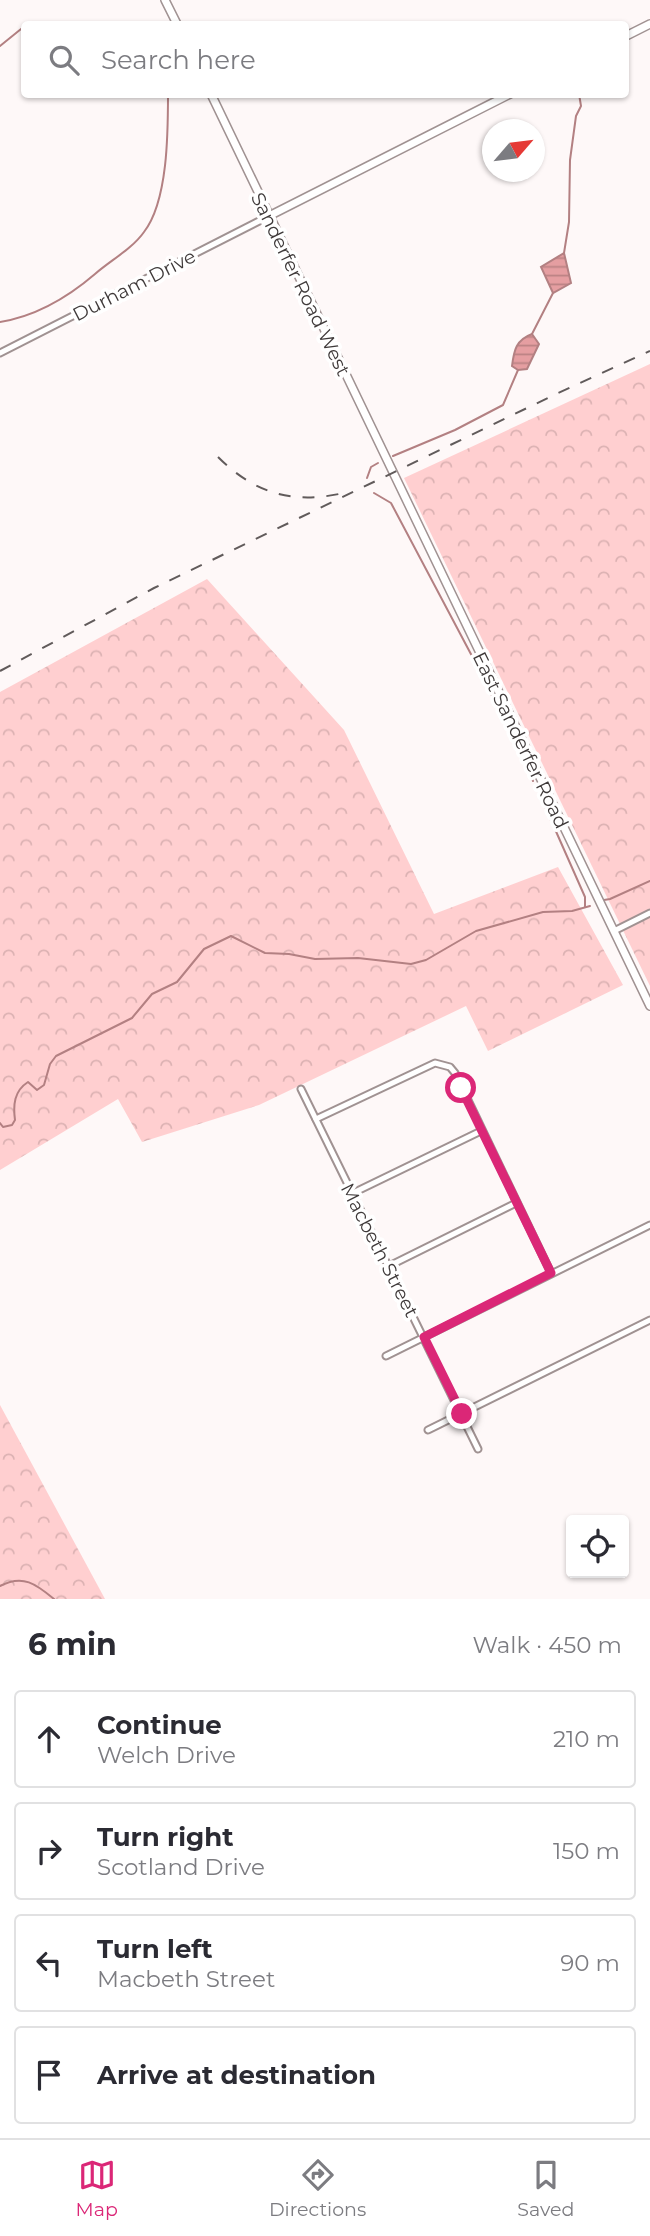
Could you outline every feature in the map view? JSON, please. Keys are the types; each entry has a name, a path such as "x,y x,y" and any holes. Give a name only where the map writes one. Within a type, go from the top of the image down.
{"street":[{"path":"165,0 176,21"},
{"path":"629,34 650,24"},
{"name":"Sanderfer Road West","path":"213,98 393,473"},
{"path":"269,216 502,98"},
{"name":"Durham Drive","path":"0,353 269,216"},
{"name":"East Sanderfer Road","path":"393,473 650,1006"},
{"path":"614,932 650,913"},
{"path":"316,1119 435,1063 443,1064 455,1073 551,1273"},
{"name":"Macbeth Street","path":"301,1089 478,1449"},
{"path":"351,1194 481,1131"},
{"path":"387,1267 516,1203"},
{"path":"386,1356 650,1225"},
{"path":"428,1430 650,1320"}],"green space":[{"path":"650,364 650,986 404,478"},
{"path":"207,579 344,730 434,914 558,867 623,985 488,1051 466,1006 259,1105 142,1142 118,1099 0,1170 0,692"},
{"path":"0,1405 105,1599 0,1599"}],"shaded area":[{"path":"564,253 571,283 553,293 541,267"},
{"path":"532,334 539,344 527,369 518,370 512,366 515,350 522,339"}],"waterway":[{"path":"0,46 21,29"},
{"path":"0,322 39,311 62,298 127,249 144,232 152,219 162,185 167,146 168,98"},
{"path":"564,253 569,222 570,160 576,116 581,106 580,98"},
{"path":"532,334 553,293"},
{"path":"393,456 455,430 503,405 518,370"},
{"path":"367,478 371,467 378,463"},
{"path":"374,493 391,503 473,658"},
{"path":"479,669 533,781"},
{"path":"539,793 585,897 585,907"},
{"path":"604,900 650,881"},
{"path":"0,1123 3,1127 12,1125 20,1090 28,1082 37,1090 44,1085 50,1064 56,1056 132,1018 152,994 177,982 204,949 231,936 265,953 315,959 358,958 411,964 426,960 476,931 543,912 572,911 590,906"},
{"path":"0,1586 8,1582 29,1582 54,1599"}],"railway":[{"path":"0,671 154,588 650,351"},
{"path":"218,457 245,479 273,492 304,497 339,494"}],"route":[{"path":"461,1088 551,1273 424,1337 462,1414"}]}
